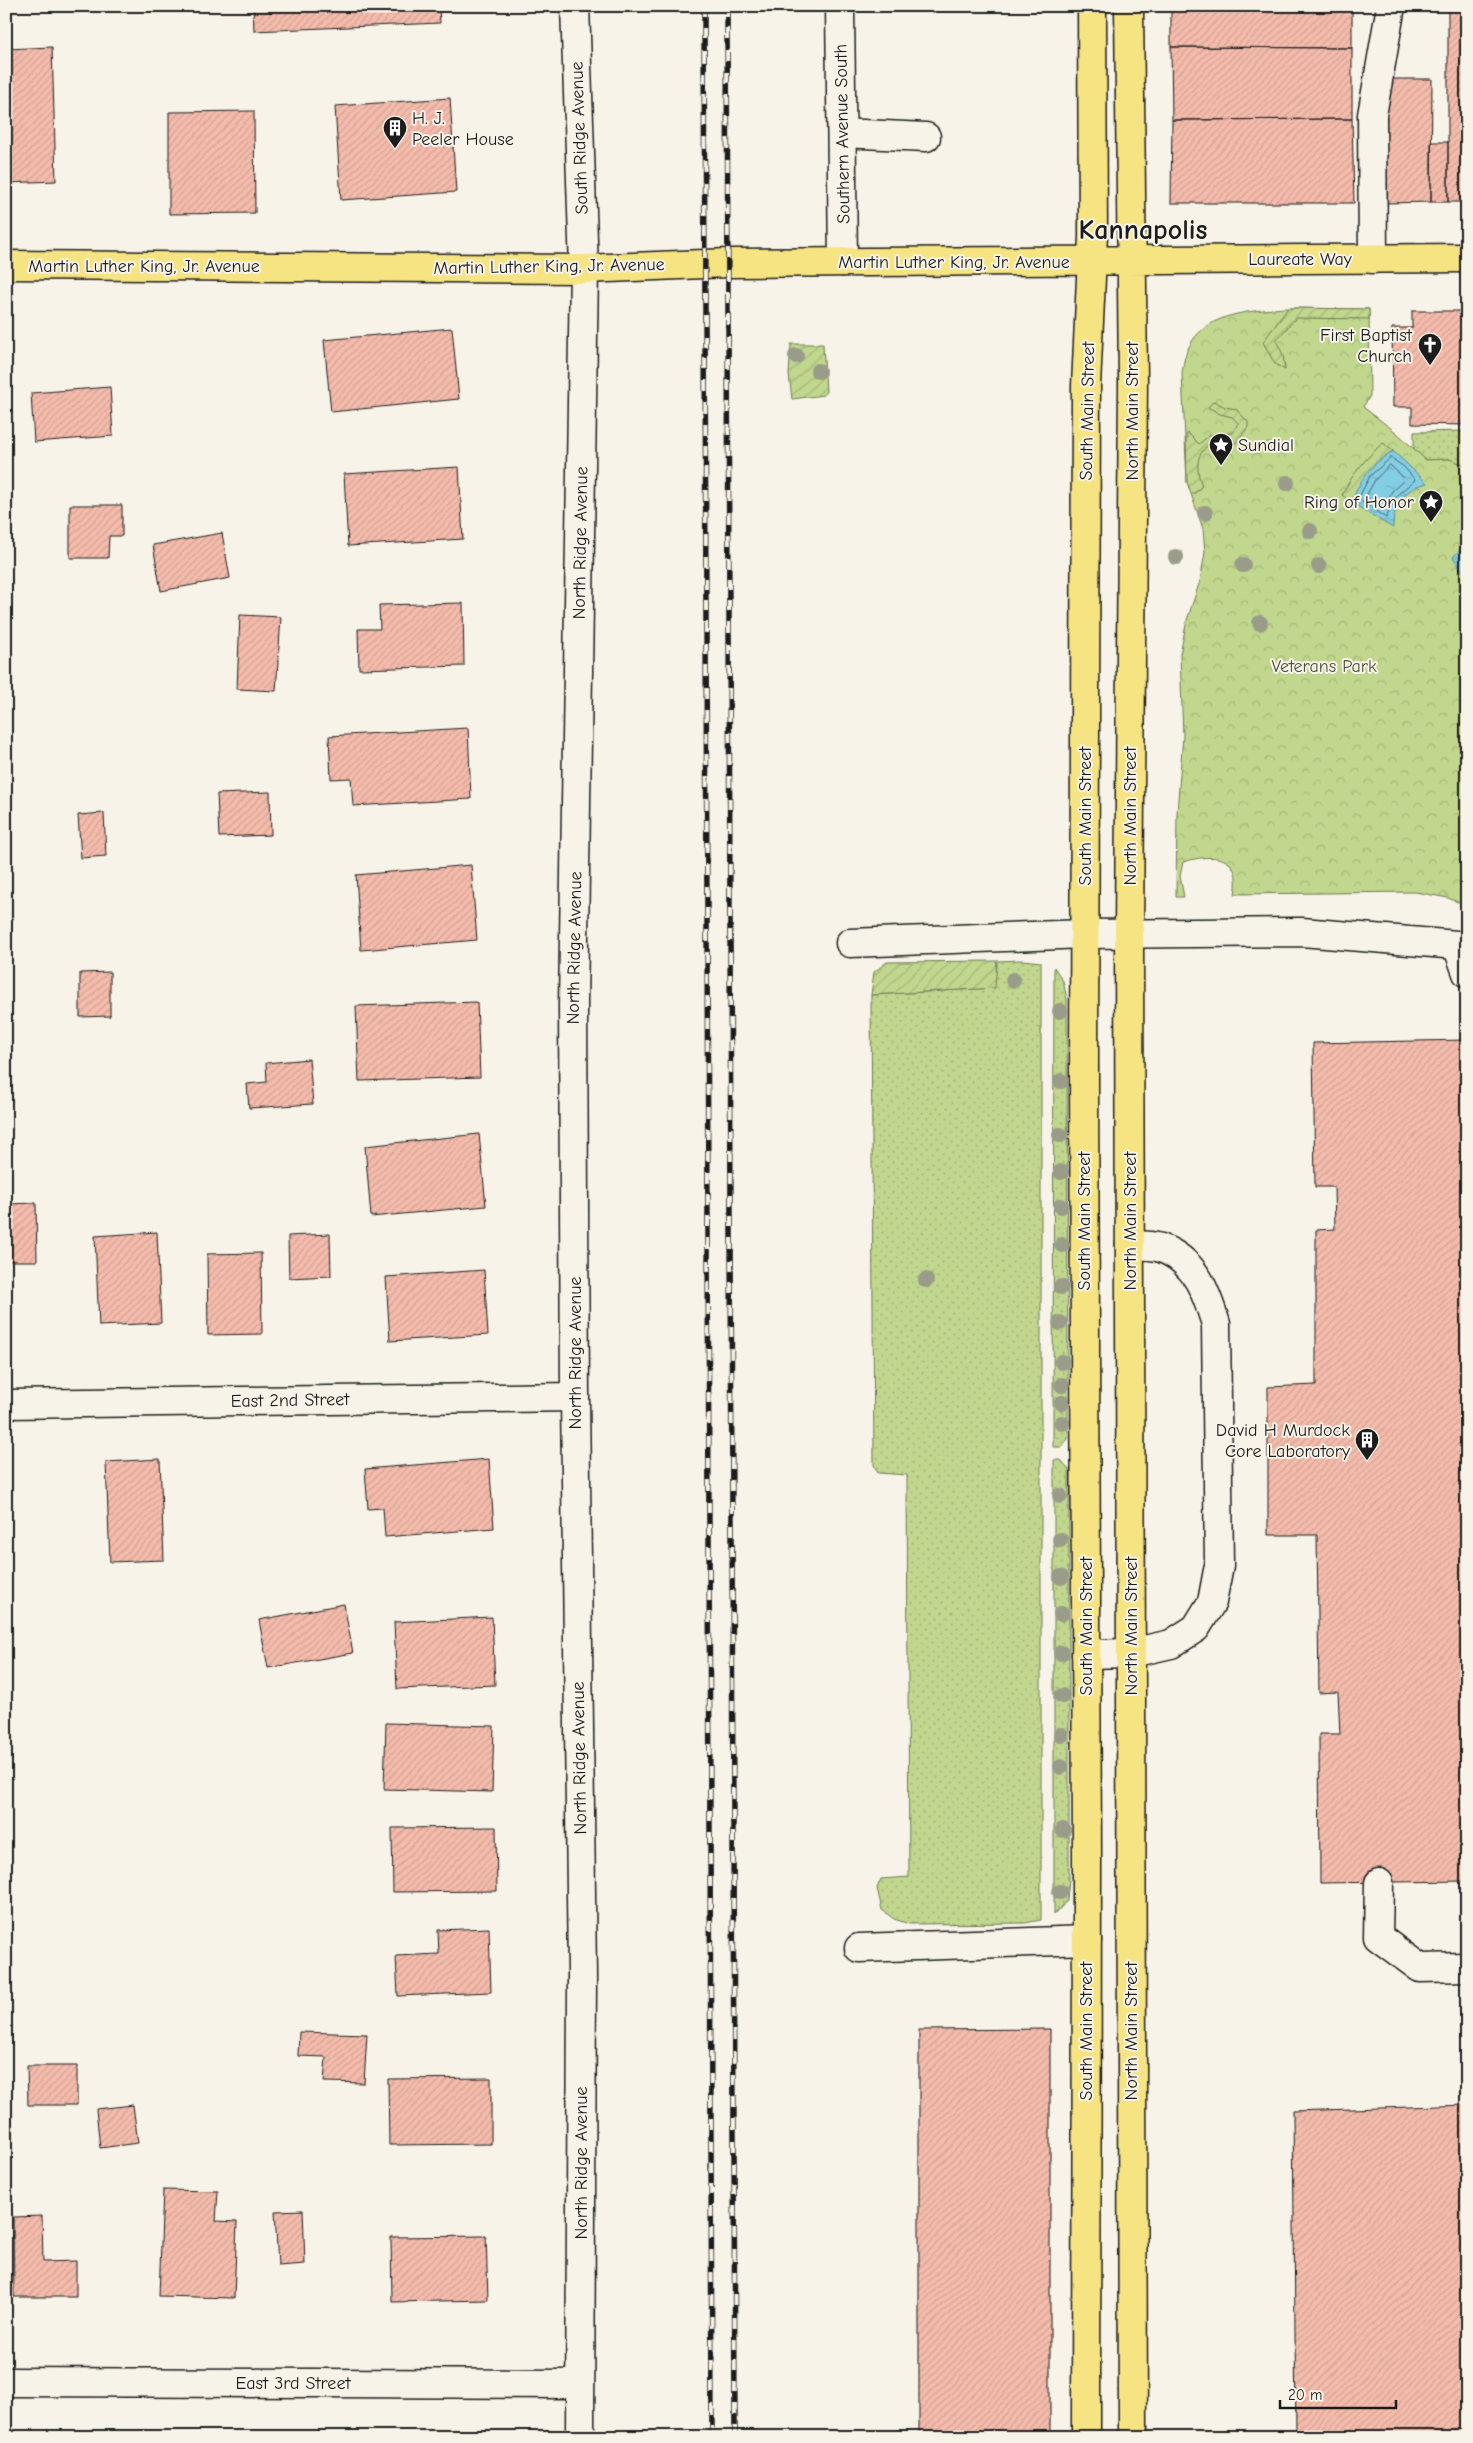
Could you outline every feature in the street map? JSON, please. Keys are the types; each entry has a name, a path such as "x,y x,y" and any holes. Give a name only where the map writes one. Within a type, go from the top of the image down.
{"main road":[{"name":"South Main Street","path":"1086,2437 1086,386 1092,261 1092,6"},
{"name":"North Main Street","path":"1129,6 1132,261 1129,934 1133,2437"},
{"name":"Laureate Way","path":"1092,261 1467,258"},
{"name":"Martin Luther King, Jr. Avenue","path":"6,265 584,269 728,263 1092,261"}],"street":[{"name":"South Ridge Avenue","path":"576,6 584,269"},
{"name":"Southern Avenue South","path":"840,6 843,262"},
{"path":"1373,259 1372,115 1391,6"},
{"path":"842,133 926,137"},
{"name":"North Ridge Avenue","path":"580,2437 582,1976 575,1398 573,1006 584,269"},
{"path":"850,944 1085,934 1302,932 1457,944 1467,973"},
{"path":"1086,1654 1131,1653 1172,1644 1196,1628 1212,1602 1218,1565 1216,1324 1206,1290 1189,1266 1161,1248 1130,1244"},
{"name":"East 2nd Street","path":"6,1404 575,1398"},
{"path":"1380,1883 1378,1937 1420,1968 1467,1967"},
{"path":"860,1948 1086,1940"},
{"name":"East 3rd Street","path":"6,2382 580,2384"}],"green space":[{"name":"Veterans Park","path":"1285,308 1369,309 1370,396 1363,407 1397,433 1426,460 1449,459 1467,466 1467,906 1448,898 1415,892 1235,894 1236,881 1234,871 1230,864 1215,858 1194,859 1183,862 1180,876 1184,897 1176,897 1177,812 1183,736 1180,654 1187,620 1200,581 1205,552 1203,529 1187,482 1182,374 1186,354 1193,339 1204,328 1217,320 1233,315"},
{"path":"1288,308 1369,309 1369,319 1296,318 1276,340 1283,355 1285,370 1275,364 1263,342"},
{"path":"791,344 823,344 826,391 824,395 792,399 789,375"},
{"path":"1214,401 1225,407 1236,409 1248,422 1248,427 1236,443 1216,441 1204,449 1198,460 1198,472 1202,486 1195,493 1191,493 1187,482 1186,436 1188,433 1199,444 1210,435 1233,433 1238,423 1232,417 1220,414 1208,407"},
{"path":"1467,431 1467,466 1449,459 1426,460 1414,449 1414,432"},
{"path":"1383,443 1393,451 1380,460 1368,473 1358,488 1352,503 1342,495 1346,487 1360,467"},
{"path":"1022,960 1041,962 1041,1920 1025,1923 909,1924 894,1919 882,1910 877,1888 881,1879 909,1877 907,1475 878,1473 874,1465 871,995 994,988 997,961"},
{"path":"997,961 995,988 871,995 874,972 887,962"},
{"path":"1054,967 1063,981 1067,999 1068,1439 1061,1447 1053,1447"},
{"path":"1054,1460 1061,1460 1069,1469 1069,1879 1067,1901 1054,1915"}],"water":[{"path":"1393,451 1427,483 1412,489 1401,499 1395,512 1393,528 1352,503 1362,479 1373,466"},
{"path":"1467,543 1467,578 1453,557"}],"building":[{"path":"253,6 439,6 440,23 254,31"},
{"path":"1171,6 1352,6 1352,48 1171,47"},
{"path":"1448,6 1467,6 1467,202 1448,202"},
{"path":"52,47 56,181 6,183 6,49"},
{"path":"1171,47 1352,48 1352,119 1172,120"},
{"path":"1386,79 1432,79 1431,202 1386,203"},
{"name":"H. J. Peeler House","path":"450,98 456,192 341,200 335,106"},
{"path":"254,111 255,213 169,214 169,112"},
{"path":"1352,119 1354,203 1171,203 1172,120"},
{"path":"1431,142 1448,142 1448,202 1431,202"},
{"name":"First Baptist Church","path":"1412,311 1467,311 1467,425 1412,424 1412,407 1393,407 1392,328 1412,328"},
{"path":"452,328 459,399 331,412 324,340"},
{"path":"110,387 113,436 34,442 31,393"},
{"path":"459,467 463,539 348,546 344,474"},
{"path":"70,505 122,505 122,536 109,536 108,558 70,558"},
{"path":"222,533 230,578 161,591 153,545"},
{"path":"463,603 464,666 359,669 358,629 380,629 379,605"},
{"path":"240,615 281,617 276,691 237,689"},
{"path":"468,728 471,799 353,806 351,778 331,779 329,736"},
{"path":"270,792 271,835 219,837 217,794"},
{"path":"104,813 106,856 81,858 78,815"},
{"path":"471,865 477,940 361,950 356,875"},
{"path":"110,972 110,1016 80,1017 80,973"},
{"path":"477,1002 480,1077 359,1081 356,1006"},
{"name":"David H Murdock Core Laboratory","path":"1467,1040 1467,1881 1320,1883 1319,1734 1340,1734 1338,1692 1319,1693 1317,1535 1268,1535 1268,1387 1316,1385 1316,1230 1335,1229 1334,1187 1315,1187 1313,1043"},
{"path":"309,1059 313,1104 249,1108 247,1084 267,1082 266,1063"},
{"path":"479,1134 486,1206 371,1217 365,1146"},
{"path":"36,1203 37,1261 6,1261 6,1204"},
{"path":"157,1232 161,1323 99,1326 95,1236"},
{"path":"330,1234 331,1276 289,1278 288,1236"},
{"path":"261,1253 262,1334 208,1335 207,1254"},
{"path":"484,1270 488,1335 390,1341 386,1277"},
{"path":"160,1459 164,1560 110,1562 106,1462"},
{"path":"489,1459 494,1528 385,1537 383,1508 368,1509 365,1469"},
{"path":"344,1604 353,1653 268,1668 259,1620"},
{"path":"492,1617 495,1685 397,1689 394,1622"},
{"path":"386,1723 494,1726 492,1792 384,1789"},
{"path":"496,1827 497,1891 393,1892 392,1828"},
{"path":"489,1928 491,1992 398,1996 396,1956 439,1954 438,1930"},
{"path":"1050,2029 1050,2437 919,2437 919,2030"},
{"path":"299,2032 367,2034 364,2083 324,2082 326,2057 298,2056"},
{"path":"27,2066 77,2066 77,2105 28,2105"},
{"path":"491,2078 491,2144 389,2145 388,2079"},
{"path":"133,2105 138,2143 100,2148 96,2109"},
{"path":"1467,2105 1467,2437 1296,2437 1293,2111"},
{"path":"163,2190 218,2191 216,2221 237,2222 234,2298 159,2296"},
{"path":"303,2210 305,2264 278,2266 275,2211"},
{"path":"42,2216 43,2262 76,2261 76,2297 14,2297 13,2217"},
{"path":"486,2236 488,2300 392,2302 391,2237"}],"railway":[{"path":"704,6 712,2437"},
{"path":"727,6 735,2437"}],"place":[{"name":"H. J. Peeler House","path":"395,149"},
{"name":"First Baptist Church","path":"1430,366"},
{"name":"Sundial","path":"1221,466"},
{"name":"Ring of Honor","path":"1431,523"},
{"name":"David H Murdock Core Laboratory","path":"1367,1461"}],"district":[{"name":"Kannapolis","path":"1143,229"}]}
